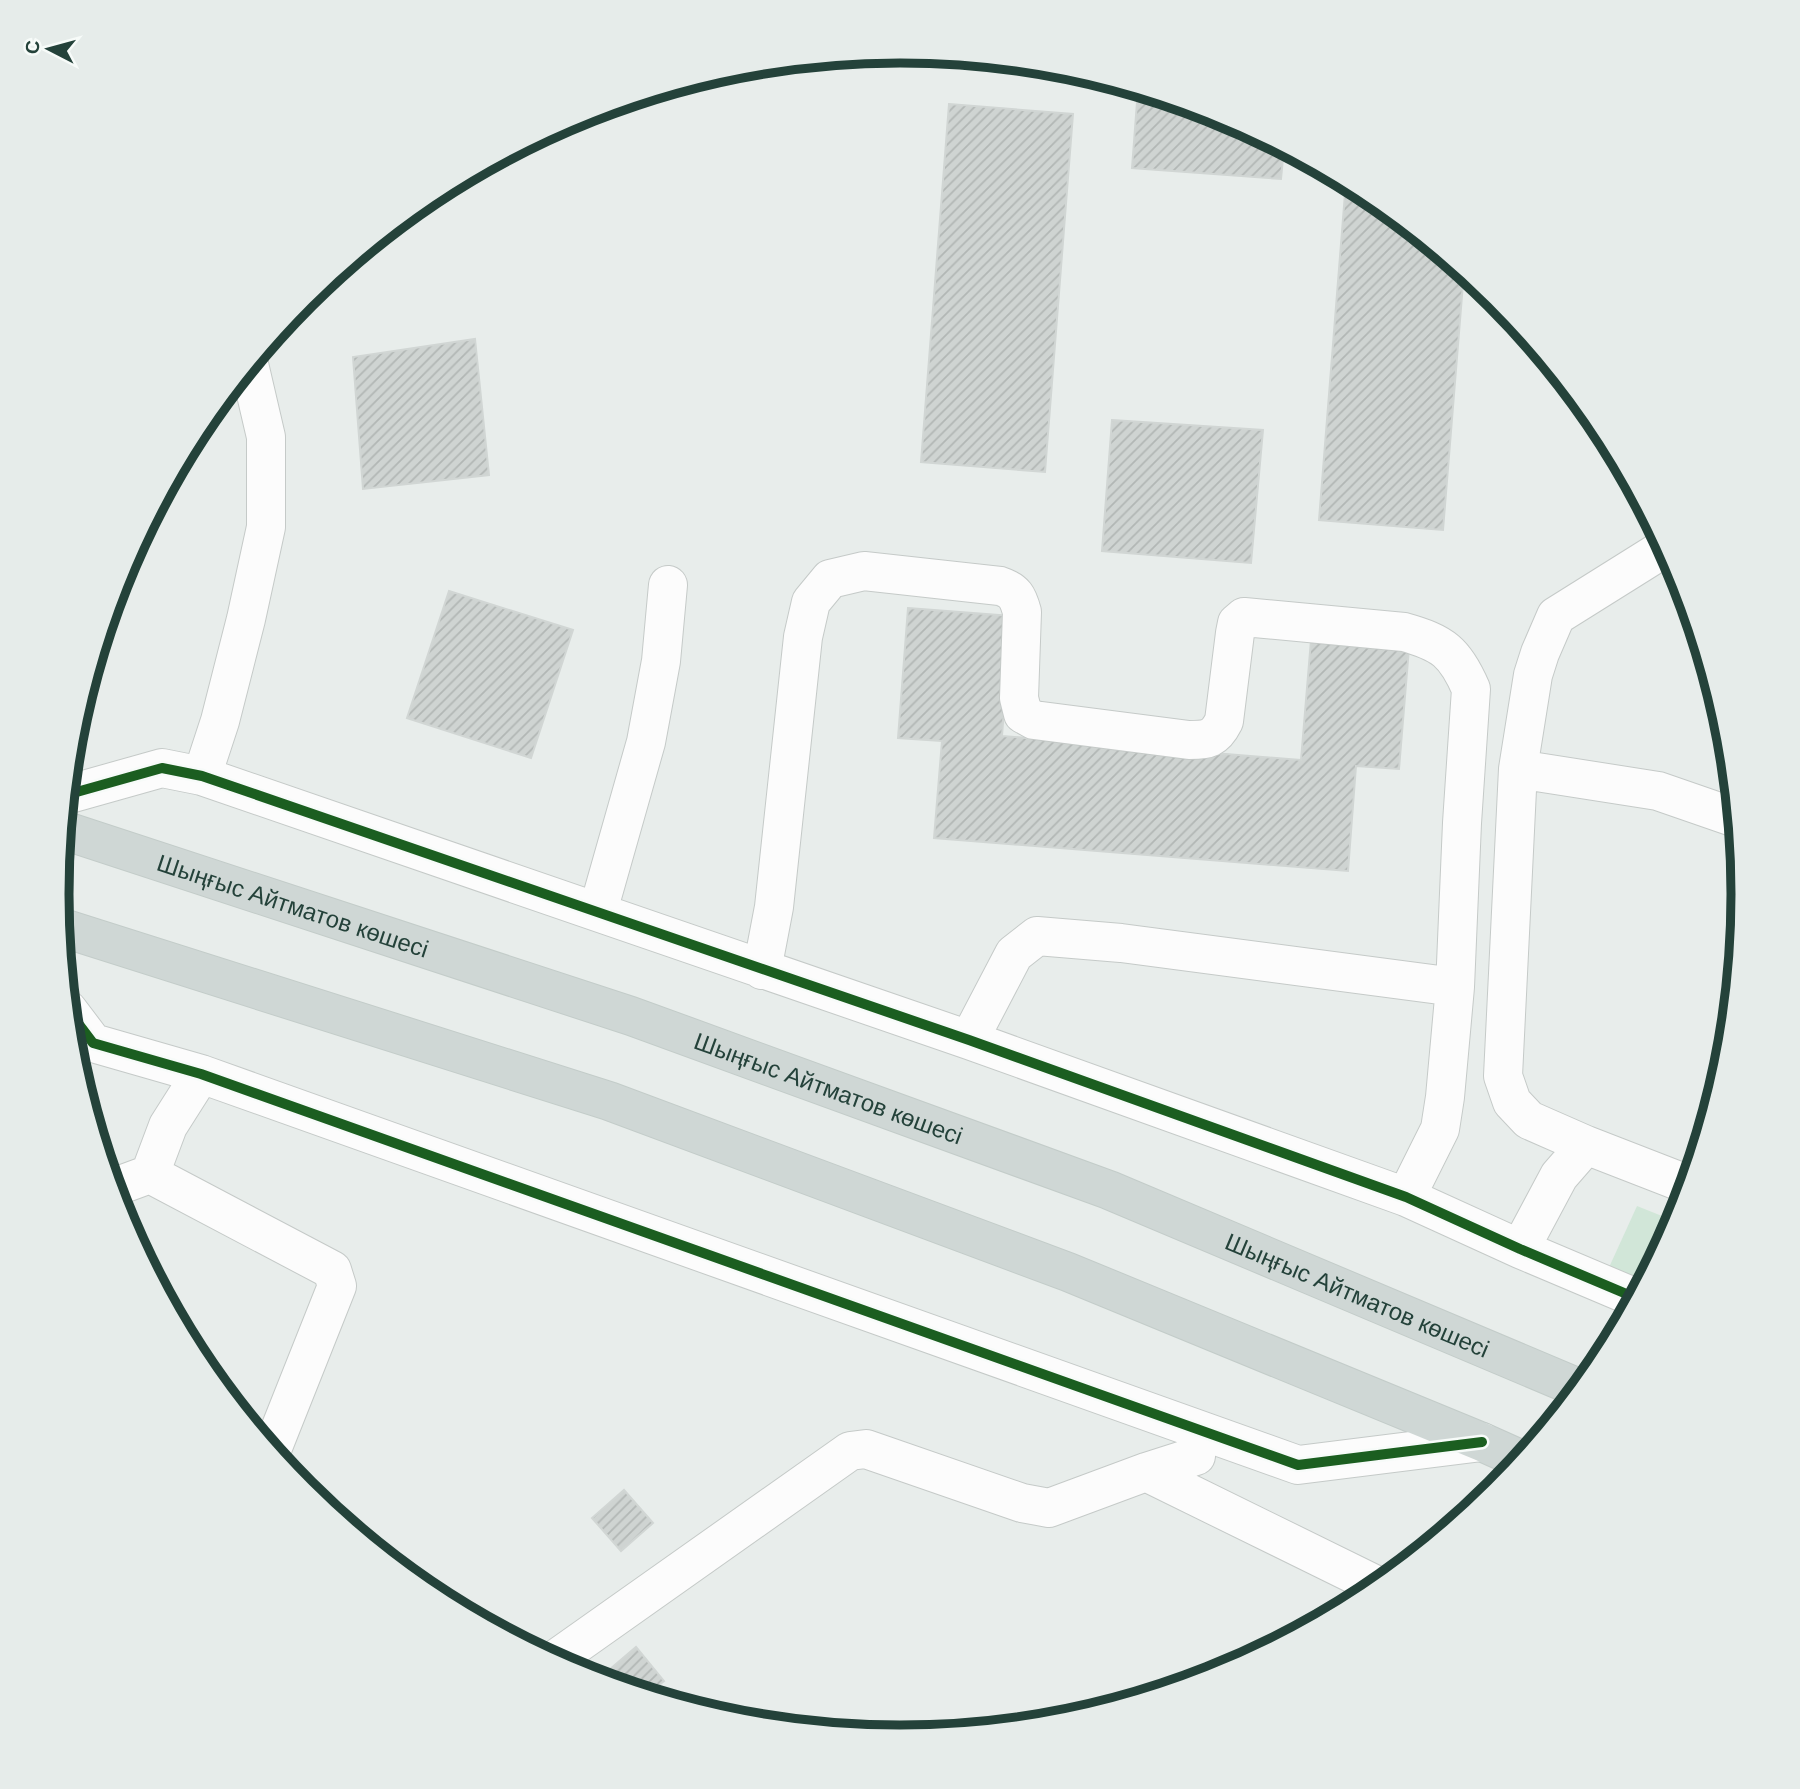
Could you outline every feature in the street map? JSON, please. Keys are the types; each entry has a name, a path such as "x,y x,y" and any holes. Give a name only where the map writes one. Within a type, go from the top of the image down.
{"main road":[{"name":"Шыңғыс Айтматов көшесі","path":"71,833 631,1016 1096,1185 1571,1385"},
{"path":"70,930 609,1101 1068,1272 1513,1456"}],"street":[{"path":"202,776 220,721 266,527 266,437 251,374"},
{"path":"1657,552 1556,616 1533,675 1518,769 1503,1076 1512,1102 1529,1120 1680,1181"},
{"path":"762,970 774,906 803,637 811,602 830,579 864,571 1000,586 1013,590 1019,599 1022,612 1019,707 1023,715 1034,720 1189,740 1206,740 1218,733 1224,721 1235,633 1237,623 1244,617 1404,632 1423,638 1451,653 1471,689 1455,987 1445,1097 1440,1129 1406,1198"},
{"path":"598,911 646,742 661,662 668,585"},
{"path":"75,792 162,768 202,776 969,1040 1406,1198 1520,1250 1628,1295"},
{"path":"1518,769 1658,791 1727,815"},
{"path":"969,1040 1014,954 1037,936 1121,943 1455,987"},
{"path":"79,1025 93,1043 201,1074 1298,1465 1482,1441"},
{"path":"150,1174 168,1126 201,1074"},
{"path":"1520,1250 1559,1176 1586,1145"},
{"path":"121,1184 150,1174 332,1270 337,1286 331,1307 275,1443"},
{"path":"563,1654 850,1451 866,1449 1022,1503 1049,1508 1196,1456"},
{"path":"1146,1472 1368,1581"}],"green space":[{"path":"1637,1206 1666,1218 1639,1274 1622,1278 1606,1274"}],"building":[{"path":"1137,98 1218,126 1283,157 1281,179 1132,168"},
{"path":"949,104 1073,114 1045,472 921,462"},
{"path":"1345,192 1406,235 1463,283 1443,530 1319,520"},
{"path":"475,339 489,475 363,489 353,357"},
{"path":"1112,420 1263,430 1251,563 1102,551"},
{"path":"449,591 573,630 531,758 407,718"},
{"path":"908,608 1011,616 1002,736 1301,760 1311,640 1409,648 1399,769 1356,766 1348,871 934,838 942,741 898,738"},
{"path":"624,1490 653,1523 621,1551 592,1518"},
{"path":"636,1647 664,1681 655,1689 606,1672"}],"cycle path":[{"path":"75,792 162,768 202,776 969,1040 1406,1197 1628,1295"},
{"path":"79,1025 93,1043 201,1074 1298,1465 1482,1442"}]}
